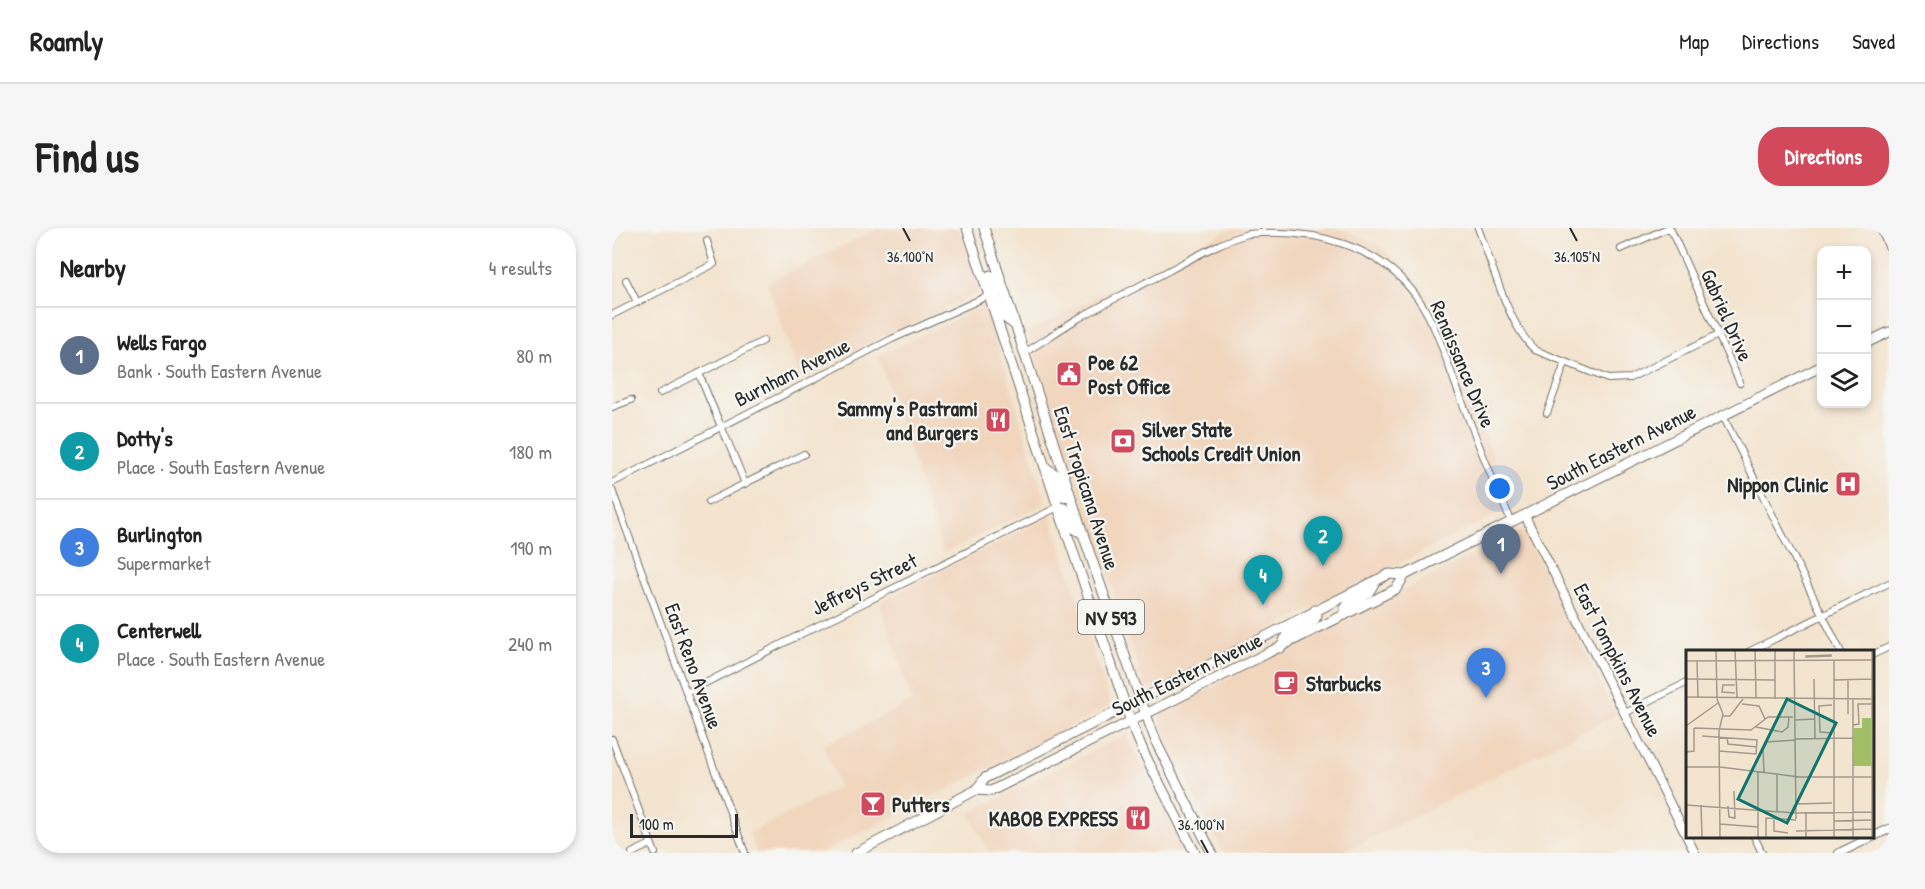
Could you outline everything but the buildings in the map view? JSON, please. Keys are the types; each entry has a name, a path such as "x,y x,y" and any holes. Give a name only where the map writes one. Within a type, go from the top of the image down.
{"main road":[{"name":"East Tropicana Avenue","path":"968,228 1058,507 1131,722 1144,753 1194,851"},
{"name":"East Tropicana Avenue","path":"984,228 1083,534 1157,744 1212,853"},
{"path":"979,261 988,270 997,291 1006,294"},
{"path":"990,295 997,298 1004,317 1015,325"},
{"path":"1871,341 1889,332"},
{"name":"South Eastern Avenue","path":"857,853 976,790 985,778 1315,610 1389,574 1405,575 1817,368"},
{"path":"1045,467 1055,474 1064,497 1071,498"},
{"path":"1058,507 1065,508 1073,528 1083,534"},
{"name":"South Eastern Avenue","path":"976,790 991,791 1281,648 1396,589 1405,575"},
{"path":"1346,615 1345,608 1349,603 1369,592 1376,580"},
{"path":"1281,648 1287,634 1315,620 1317,615 1315,610"}],"street":[{"path":"1478,228 1515,323 1535,350 1608,379 1630,378 1718,335"},
{"path":"1621,249 1669,228"},
{"name":"Gabriel Drive","path":"1669,228 1740,383"},
{"path":"1881,228 1889,246"},
{"name":"Renaissance Drive","path":"1024,353 1073,322 1217,245 1245,235 1280,230 1312,231 1344,239 1373,254 1399,276 1419,300 1434,329 1493,485 1512,522"},
{"path":"612,315 714,264 707,241"},
{"path":"626,279 637,302"},
{"name":"Burnham Avenue","path":"612,483 892,339 990,295"},
{"path":"660,393 763,341"},
{"path":"1546,413 1565,363"},
{"path":"699,373 745,484"},
{"path":"612,407 631,400"},
{"path":"1722,416 1840,650"},
{"path":"708,502 804,454"},
{"name":"East Reno Avenue","path":"612,490 745,853"},
{"name":"Jeffreys Street","path":"686,693 1058,507"},
{"name":"East Tompkins Avenue","path":"1525,516 1686,835"},
{"path":"1752,650 1889,583"},
{"path":"1874,654 1889,647"},
{"path":"1625,713 1686,683"},
{"path":"612,739 655,853"},
{"path":"1874,836 1889,829"},
{"name":"East Tompkins Avenue","path":"1688,838 1695,853"},
{"path":"1754,838 1762,853"},
{"path":"1839,853 1870,838"},
{"path":"633,853 651,844"}],"shaded area":[{"path":"880,228 959,228 980,292 800,377 767,283"},
{"path":"1237,228 1339,228 1378,246 1405,268 1424,291 1443,325 1502,481 1514,505 1157,688 1145,688 1027,332 1222,233"},
{"path":"985,304 1046,503 943,553 878,356"},
{"path":"1051,516 1111,706 822,853 756,853 749,834 840,787 823,745 912,702 880,601"},
{"path":"1524,530 1616,715 1342,853 1224,853 1164,736 1159,713"},
{"path":"1127,734 1187,853 989,853 969,813"}],"place":[{"name":"Poe 62 Post Office","path":"1069,374"},
{"name":"Sammy's Pastrami and Burgers","path":"998,420"},
{"name":"Silver State Schools Credit Union","path":"1123,441"},
{"name":"Nippon Clinic","path":"1848,484"},
{"name":"Dotty's","path":"1323,566"},
{"name":"Wells Fargo","path":"1501,574"},
{"name":"Centerwell","path":"1263,605"},
{"name":"Starbucks","path":"1286,683"},
{"name":"Burlington","path":"1486,698"},
{"name":"Putters","path":"873,804"},
{"name":"KABOB EXPRESS","path":"1138,818"}]}
